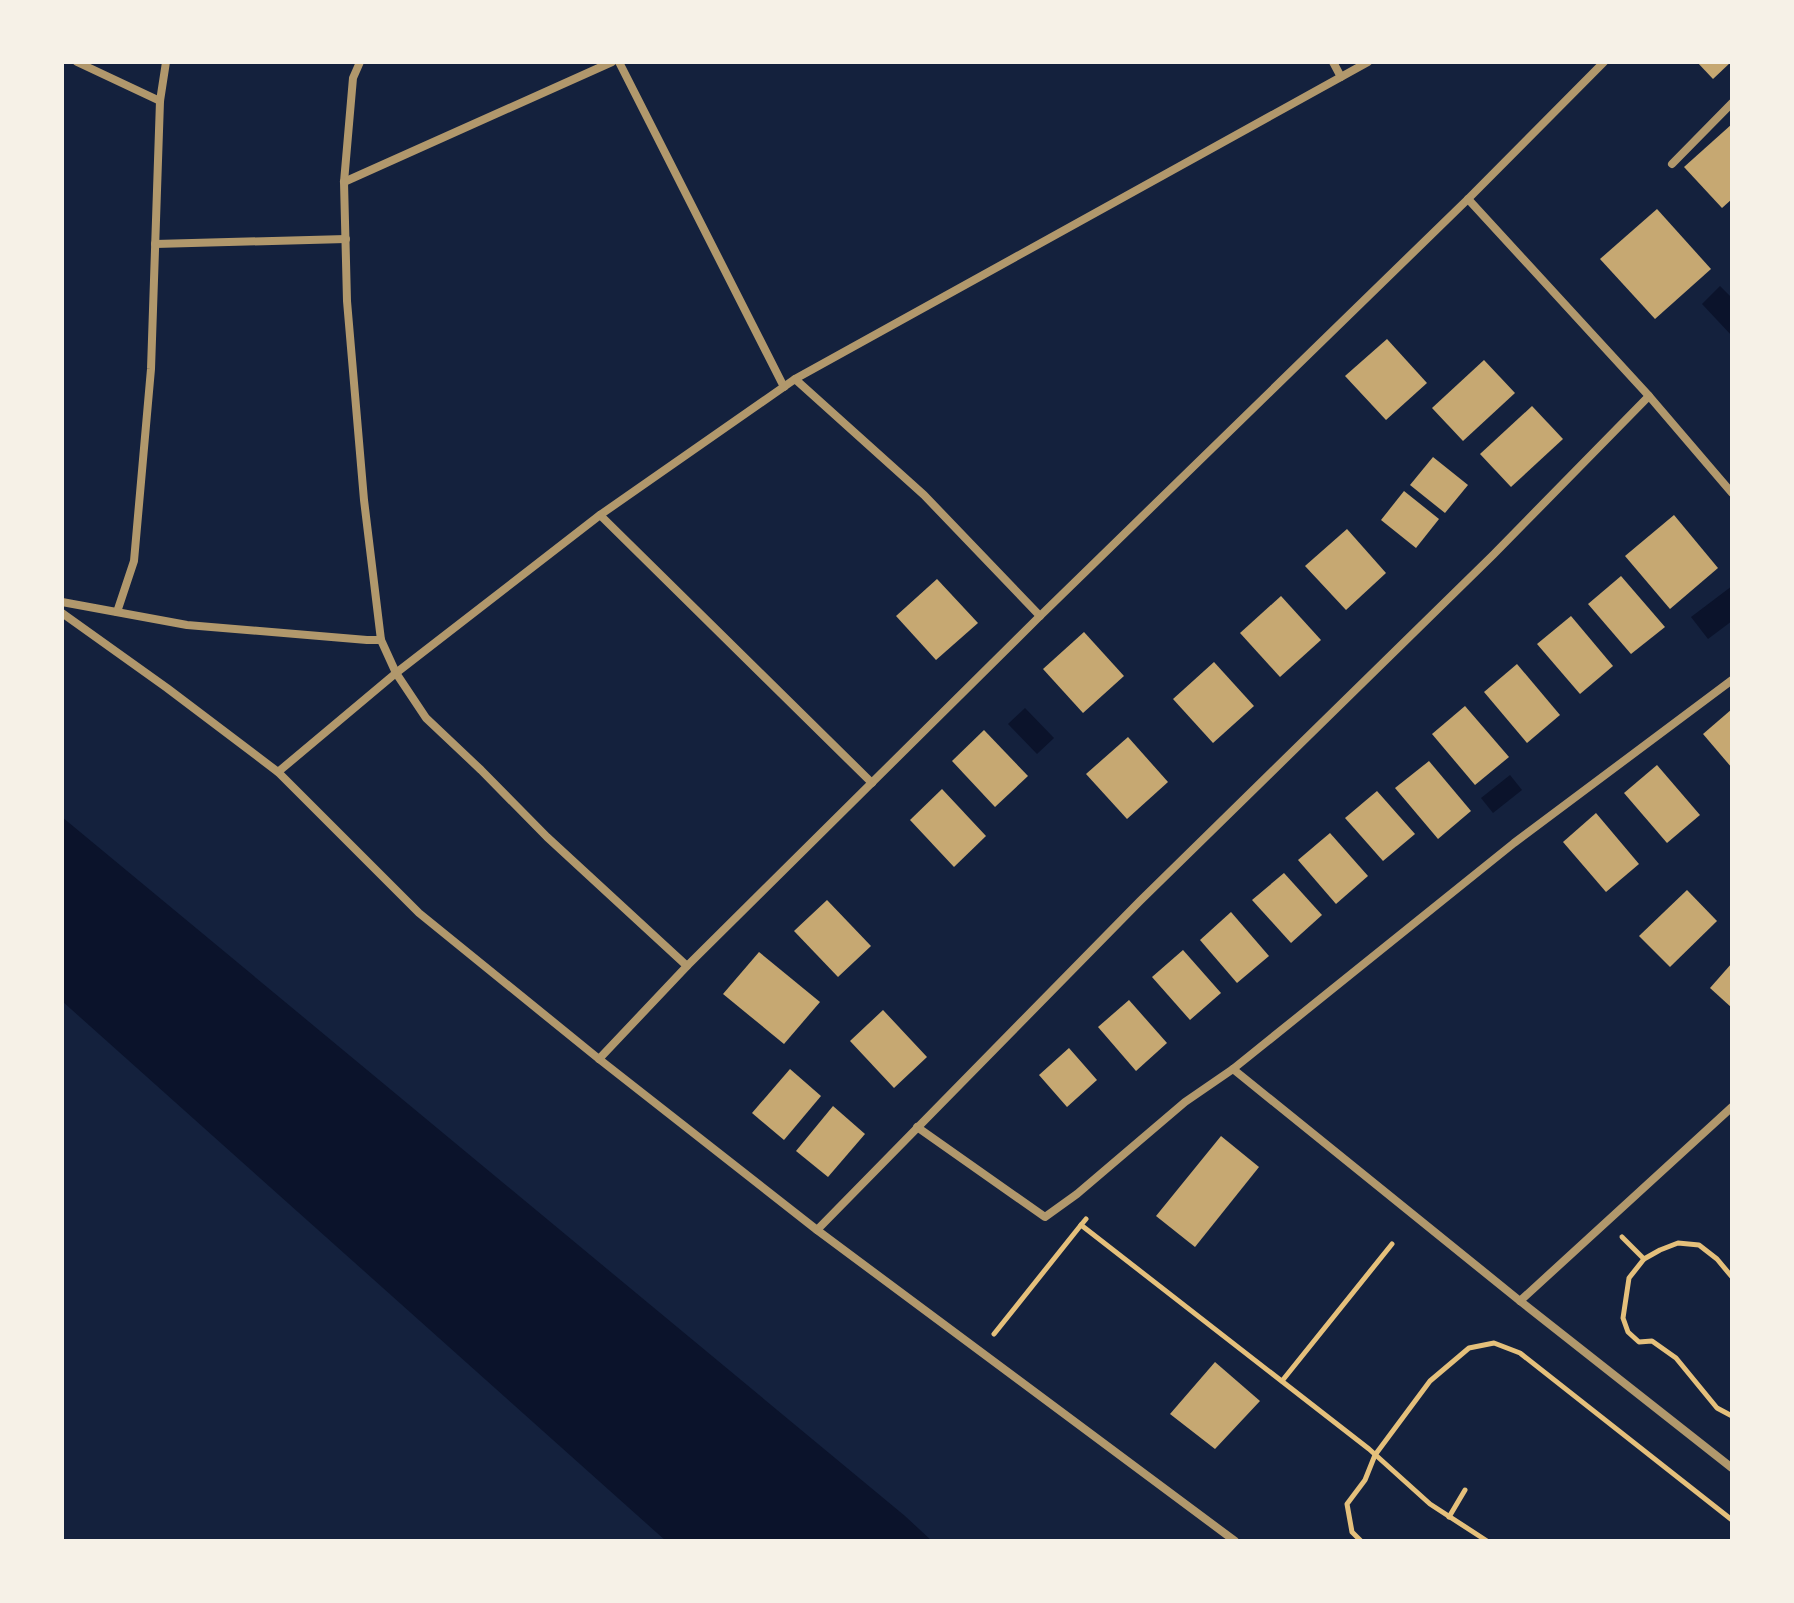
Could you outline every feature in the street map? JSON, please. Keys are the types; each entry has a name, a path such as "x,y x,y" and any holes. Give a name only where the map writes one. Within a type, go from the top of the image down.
{"street":[{"path":"77,62 160,101"},
{"path":"117,612 134,561 151,369 160,101 166,62"},
{"path":"360,62 353,78 344,182 348,317 364,500 381,640 396,673 426,718 547,837 687,966"},
{"path":"344,182 612,62"},
{"path":"619,62 784,387"},
{"path":"1333,62 1341,77"},
{"path":"278,772 396,673 600,515 795,379 1368,62"},
{"path":"599,1059 687,966 1604,62"},
{"path":"1672,164 1732,103"},
{"path":"1468,199 1649,396 1732,493"},
{"path":"155,244 346,239"},
{"path":"795,379 924,495 1040,616"},
{"path":"817,1230 1140,901 1493,555 1649,396"},
{"path":"600,515 872,783"},
{"path":"62,602 187,625 381,640"},
{"path":"62,613 278,772 419,913 599,1059 817,1230 1235,1541"},
{"path":"917,1127 1045,1217 1077,1194 1185,1102 1233,1069 1514,843 1732,680"},
{"path":"1233,1069 1732,1468"},
{"path":"1520,1301 1732,1107"}],"path":[{"path":"980,1351 1090,1214"},
{"path":"1081,1225 1375,1455 1430,1504 1487,1541"},
{"path":"1732,1277 1717,1259 1699,1245 1678,1243 1644,1259 1629,1278 1623,1318 1628,1332 1639,1342 1652,1341 1676,1358 1717,1408 1732,1416"},
{"path":"1282,1381 1392,1244"},
{"path":"1361,1541 1352,1532 1347,1504 1365,1480 1375,1455 1430,1381 1469,1348 1494,1343 1520,1353 1732,1520"},
{"path":"1449,1517 1465,1490"}],"water":[{"path":"1720,286 1732,298 1732,336 1702,304"},
{"path":"1732,586 1732,621 1708,639 1691,617"},
{"path":"1025,708 1054,738 1037,754 1008,724"},
{"path":"1510,775 1522,790 1493,813 1481,798"},
{"path":"62,817 932,1541 666,1541 62,1001"}],"building":[{"path":"1697,62 1731,62 1713,79"},
{"path":"1732,124 1732,199 1722,208 1684,167"},
{"path":"1657,209 1711,269 1655,319 1600,259"},
{"path":"1387,339 1427,383 1386,420 1345,376"},
{"path":"1484,360 1515,393 1463,441 1432,408"},
{"path":"1532,406 1563,439 1511,487 1480,454"},
{"path":"1433,457 1468,485 1445,513 1410,485"},
{"path":"1404,491 1439,519 1416,548 1381,520"},
{"path":"1674,515 1718,568 1670,609 1625,556"},
{"path":"1347,529 1386,573 1346,610 1305,566"},
{"path":"1621,576 1665,627 1631,654 1588,604"},
{"path":"937,579 978,623 936,660 896,616"},
{"path":"1281,596 1321,640 1280,677 1240,633"},
{"path":"1571,616 1613,666 1580,694 1537,644"},
{"path":"1084,632 1124,676 1083,713 1043,669"},
{"path":"1214,662 1254,706 1213,743 1173,699"},
{"path":"1517,664 1560,715 1527,743 1484,692"},
{"path":"1465,706 1509,757 1475,785 1432,734"},
{"path":"1732,709 1732,768 1703,734"},
{"path":"984,730 1028,776 995,807 952,761"},
{"path":"1128,737 1168,782 1127,819 1086,774"},
{"path":"1429,761 1471,811 1438,839 1395,788"},
{"path":"1657,765 1700,815 1667,843 1624,793"},
{"path":"942,789 986,836 954,867 910,820"},
{"path":"1377,791 1415,834 1383,861 1345,818"},
{"path":"1596,813 1639,864 1606,892 1563,842"},
{"path":"1330,833 1368,876 1336,904 1298,860"},
{"path":"1284,873 1322,915 1291,943 1252,900"},
{"path":"1687,890 1717,921 1670,967 1639,936"},
{"path":"827,900 871,946 838,977 794,931"},
{"path":"1231,912 1269,956 1237,983 1200,940"},
{"path":"1183,950 1221,993 1190,1020 1152,977"},
{"path":"759,952 820,1002 784,1044 723,994"},
{"path":"1732,963 1732,1008 1710,988"},
{"path":"1129,1000 1167,1043 1136,1071 1098,1027"},
{"path":"883,1010 927,1057 894,1088 850,1041"},
{"path":"1069,1048 1097,1080 1067,1107 1039,1075"},
{"path":"790,1069 821,1096 784,1140 752,1113"},
{"path":"833,1106 865,1134 828,1177 796,1151"},
{"path":"1221,1136 1259,1167 1195,1247 1156,1216"},
{"path":"1215,1362 1260,1401 1215,1449 1170,1414"}]}
